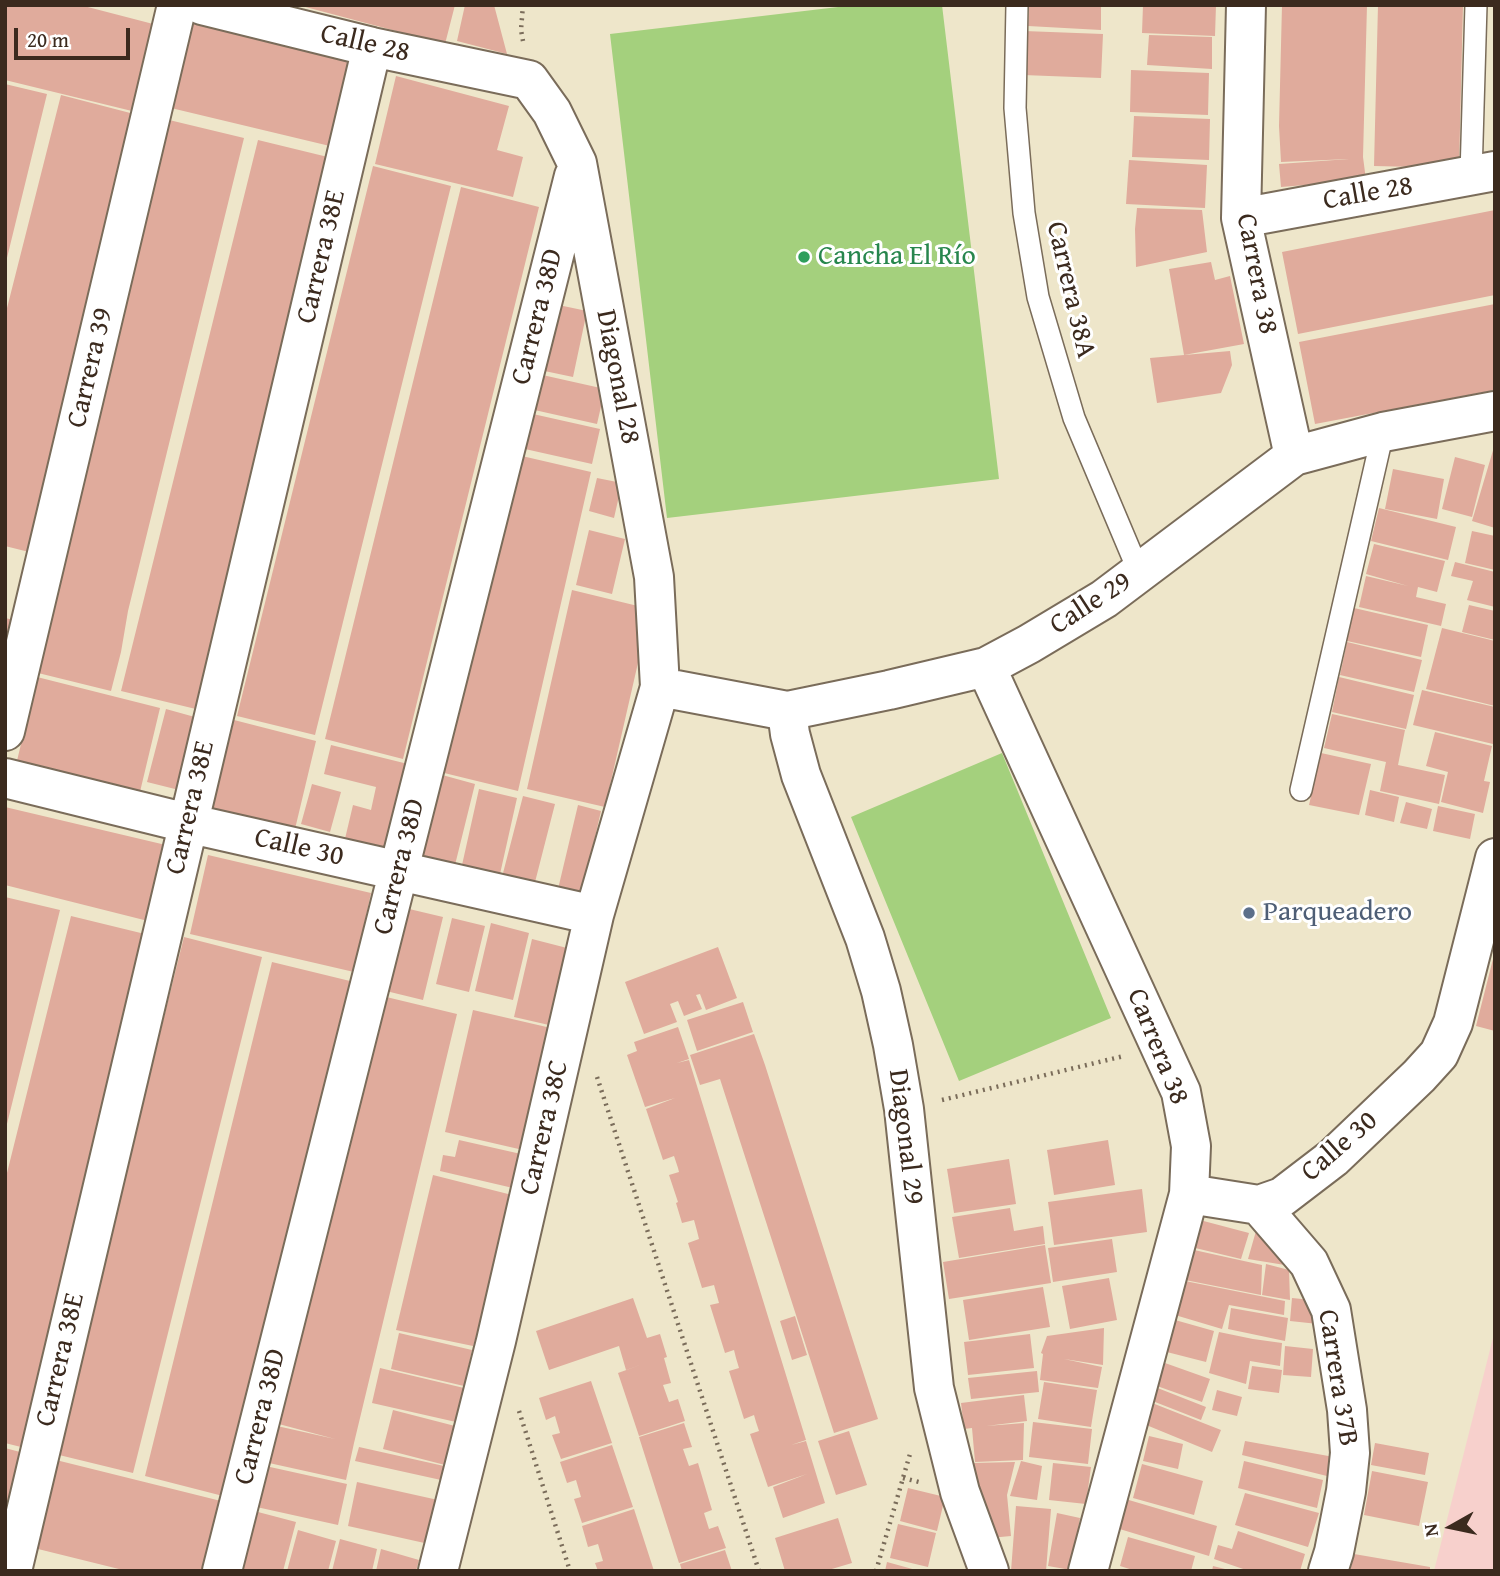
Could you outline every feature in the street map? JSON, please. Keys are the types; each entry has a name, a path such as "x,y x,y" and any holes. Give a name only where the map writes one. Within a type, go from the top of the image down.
{"street":[{"name":"Carrera 39","path":"5,732 177,5"},
{"name":"Calle 28","path":"202,5 372,47 529,80"},
{"name":"Carrera 38","path":"1246,5 1241,218 1294,456"},
{"name":"Carrera 38E","path":"12,1569 372,47"},
{"name":"Diagonal 28","path":"529,80 552,112 577,163 654,577 660,687"},
{"name":"Carrera 38D","path":"222,1571 577,163"},
{"name":"Calle 28","path":"1241,218 1483,173"},
{"name":"Calle 29","path":"660,687 787,711 986,667 1104,600 1294,456 1383,432 1492,413"},
{"name":"Carrera 38","path":"986,667 1181,1092 1191,1146 1189,1194 1088,1571"},
{"name":"Carrera 38C","path":"439,1571 496,1341 594,915 660,687"},
{"name":"Diagonal 29","path":"787,711 794,755 865,939 881,991 904,1109 934,1388 960,1492 989,1571"},
{"name":"Calle 30","path":"5,778 187,823 594,915"},
{"name":"Calle 30","path":"1259,1205 1282,1196 1333,1158 1439,1054 1453,1023 1495,858"},
{"path":"1189,1194 1259,1205"},
{"name":"Carrera 37B","path":"1259,1205 1309,1263 1331,1310 1347,1410 1350,1453 1346,1491 1328,1571"}],"lane":[{"name":"Carrera 38A","path":"1017,5 1015,108 1024,213 1038,297 1074,418 1139,572"},
{"path":"1476,5 1483,173"},
{"path":"1301,790 1383,432"}],"path":[{"path":"904,1109 1160,1047"},
{"path":"595,1069 759,1571"},
{"path":"516,1405 570,1571"},
{"path":"876,1571 912,1447"}],"shaded area":[{"path":"1495,1330 1495,1571 1434,1571"}],"green space":[{"name":"Cancha El Río","path":"855,5 942,5 999,479 667,518 610,34"},
{"path":"1002,753 1111,1018 959,1081 851,817"}],"building":[{"path":"5,5 80,5 157,25 136,112 5,80"},
{"path":"298,5 455,5 445,44"},
{"path":"465,5 494,5 507,54 457,41"},
{"path":"1029,5 1101,5 1101,30 1028,26"},
{"path":"1143,5 1216,5 1215,36 1142,33"},
{"path":"1282,5 1367,5 1363,157 1366,180 1281,187 1279,164 1349,159 1281,162 1279,126"},
{"path":"1378,5 1463,5 1459,168 1374,166"},
{"path":"192,20 355,59 334,147 171,108"},
{"path":"1024,31 1103,34 1101,78 1023,75"},
{"path":"1149,35 1212,37 1212,69 1147,65"},
{"path":"1131,70 1209,73 1208,115 1130,112"},
{"path":"396,76 509,106 497,150 523,157 513,197 375,164"},
{"path":"5,84 47,94 6,262 5,261"},
{"path":"61,95 138,115 29,552 5,546 5,316"},
{"path":"1134,116 1210,119 1209,160 1132,157"},
{"path":"165,119 244,138 128,611 111,691 34,672"},
{"path":"258,140 336,159 200,710 121,691"},
{"path":"1129,160 1207,165 1205,208 1126,204"},
{"path":"373,166 451,186 315,735 237,716"},
{"path":"461,187 539,207 403,759 325,739"},
{"path":"1137,208 1202,210 1207,252 1136,267"},
{"path":"1495,210 1495,295 1298,334 1282,252"},
{"path":"1211,262 1215,280 1230,276 1244,344 1184,355 1169,269"},
{"path":"549,303 587,311 573,377 535,369"},
{"path":"1495,304 1495,390 1315,424 1299,342"},
{"path":"1230,351 1232,365 1221,393 1157,403 1150,358"},
{"path":"538,374 605,389 597,424 530,409"},
{"path":"533,414 600,429 592,464 525,449"},
{"path":"1495,447 1495,528 1472,521"},
{"path":"509,453 591,472 518,791 436,771"},
{"path":"1455,457 1485,465 1472,517 1442,509"},
{"path":"1393,469 1444,479 1437,519 1385,509"},
{"path":"597,478 622,483 614,518 589,511"},
{"path":"1379,508 1456,527 1448,560 1371,541"},
{"path":"589,530 625,539 612,594 576,585"},
{"path":"1472,531 1495,536 1495,570 1465,563"},
{"path":"1374,544 1445,561 1437,592 1418,587 1416,597 1446,604 1441,626 1359,607 1366,576 1408,586 1366,574"},
{"path":"1455,562 1495,572 1495,607 1467,600 1473,581 1451,576"},
{"path":"572,590 642,607 643,641 605,807 527,789"},
{"path":"1469,605 1495,611 1495,640 1462,632"},
{"path":"1354,608 1428,625 1421,657 1347,641"},
{"path":"5,618 14,620 5,654"},
{"path":"1442,628 1495,641 1495,706 1426,689"},
{"path":"1347,642 1422,660 1414,692 1340,675"},
{"path":"37,677 160,708 139,796 16,765"},
{"path":"1339,677 1414,695 1406,729 1332,712"},
{"path":"1422,690 1495,707 1493,744 1413,725"},
{"path":"166,709 202,719 183,791 147,782"},
{"path":"1332,714 1405,730 1398,765 1445,775 1439,804 1380,791 1386,762 1324,748"},
{"path":"234,720 316,741 295,829 213,808"},
{"path":"1435,732 1492,746 1484,781 1490,782 1483,813 1441,802 1448,772 1426,766"},
{"path":"331,745 412,765 391,854 344,843 353,805 371,810 376,787 324,774"},
{"path":"1321,753 1371,764 1359,815 1309,805"},
{"path":"435,773 475,784 455,865 415,855"},
{"path":"312,784 341,792 330,832 301,824"},
{"path":"479,789 517,798 498,883 460,874"},
{"path":"1370,790 1399,797 1394,822 1365,815"},
{"path":"523,796 555,804 534,886 502,877"},
{"path":"1406,802 1432,809 1427,829 1400,823"},
{"path":"578,805 601,811 582,894 558,889"},
{"path":"1438,806 1475,814 1470,839 1433,831"},
{"path":"5,807 170,846 152,922 5,885"},
{"path":"208,855 371,893 354,972 190,934"},
{"path":"5,897 60,910 6,1128 5,1128"},
{"path":"405,908 443,917 423,1000 386,991"},
{"path":"71,916 149,935 21,1447 5,1443 5,1181"},
{"path":"452,918 485,926 469,992 436,984"},
{"path":"491,923 529,933 513,1000 475,991"},
{"path":"184,937 262,957 133,1473 55,1454"},
{"path":"532,939 567,948 549,1025 514,1017"},
{"path":"718,947 737,998 706,1010 700,994 696,995 702,1009 684,1016 678,1001 670,1004 677,1022 644,1034 625,982"},
{"path":"1495,955 1495,1031 1476,1026"},
{"path":"272,962 350,981 223,1496 145,1476"},
{"path":"378,995 457,1014 346,1480 269,1463 277,1426 335,1439 275,1423"},
{"path":"743,1002 753,1032 697,1051 687,1020"},
{"path":"473,1010 551,1028 523,1150 445,1132"},
{"path":"678,1027 689,1059 677,1063 689,1060 806,1440 791,1445 806,1441 825,1503 783,1518 773,1487 807,1474 768,1487 750,1434 759,1431 754,1415 744,1419 729,1371 739,1368 734,1350 725,1353 710,1305 719,1303 714,1285 702,1288 688,1243 699,1239 694,1220 682,1223 676,1203 678,1202 669,1175 679,1172 678,1168 674,1156 663,1160 646,1109 675,1098 645,1107 627,1055 637,1051 634,1042"},
{"path":"754,1034 878,1419 834,1433 720,1079 700,1085 690,1055"},
{"path":"459,1140 521,1154 513,1188 440,1171 443,1155 455,1157"},
{"path":"1108,1140 1115,1185 1054,1195 1047,1150"},
{"path":"1009,1159 1016,1204 954,1213 947,1169"},
{"path":"433,1175 512,1195 485,1308 473,1346 396,1330"},
{"path":"1142,1189 1147,1232 1054,1245 1048,1202"},
{"path":"1010,1208 1014,1231 1043,1226 1045,1244 959,1258 952,1217"},
{"path":"1196,1219 1249,1233 1241,1259 1187,1246"},
{"path":"1256,1231 1280,1239 1297,1267 1248,1259"},
{"path":"1112,1239 1117,1272 1053,1282 1048,1248"},
{"path":"1045,1245 1051,1283 949,1299 943,1262"},
{"path":"1185,1248 1262,1265 1261,1295 1175,1278"},
{"path":"1266,1264 1289,1270 1290,1300 1262,1295"},
{"path":"1109,1278 1117,1320 1070,1329 1062,1286"},
{"path":"1185,1281 1285,1301 1284,1315 1229,1305 1222,1329 1175,1315"},
{"path":"1043,1287 1050,1327 969,1340 963,1300"},
{"path":"633,1298 647,1338 660,1334 671,1383 663,1385 669,1402 678,1399 685,1421 639,1436 618,1373 643,1364 626,1370 619,1346 549,1370 536,1331"},
{"path":"1292,1298 1321,1301 1318,1324 1290,1321"},
{"path":"1231,1308 1288,1318 1285,1341 1228,1329"},
{"path":"795,1316 807,1355 792,1360 780,1321"},
{"path":"1168,1318 1214,1331 1206,1362 1159,1350"},
{"path":"1104,1328 1103,1365 1064,1359 1102,1367 1098,1388 1040,1380 1041,1353 1047,1336"},
{"path":"1219,1332 1282,1343 1280,1366 1250,1361 1246,1384 1209,1373"},
{"path":"399,1333 472,1350 464,1386 391,1369"},
{"path":"1030,1334 1034,1368 968,1375 964,1342"},
{"path":"1285,1346 1313,1349 1311,1377 1283,1375"},
{"path":"1165,1363 1210,1379 1202,1402 1157,1386"},
{"path":"1252,1366 1282,1370 1279,1393 1248,1389"},
{"path":"380,1368 464,1388 456,1422 372,1403"},
{"path":"1037,1371 1039,1392 971,1399 968,1378"},
{"path":"591,1381 612,1443 561,1459 552,1435 560,1433 555,1416 546,1420 539,1398"},
{"path":"1044,1382 1097,1390 1091,1427 1038,1419"},
{"path":"1155,1387 1206,1407 1201,1420 1150,1400"},
{"path":"1217,1390 1242,1397 1237,1416 1212,1410"},
{"path":"1024,1395 1027,1421 986,1426 1024,1423 1023,1460 975,1462 972,1428 964,1429 961,1403"},
{"path":"1147,1401 1221,1430 1212,1452 1139,1422"},
{"path":"393,1410 455,1426 445,1465 383,1449"},
{"path":"1033,1422 1092,1429 1088,1464 1029,1457"},
{"path":"684,1423 692,1447 683,1449 689,1466 698,1463 712,1510 704,1513 709,1529 718,1526 726,1548 679,1563 639,1437"},
{"path":"849,1431 867,1485 836,1495 818,1441"},
{"path":"1149,1436 1183,1444 1178,1469 1143,1461"},
{"path":"1245,1441 1334,1457 1331,1477 1242,1455"},
{"path":"1375,1443 1429,1453 1425,1475 1371,1465"},
{"path":"612,1445 633,1507 582,1523 574,1499 581,1497 576,1480 567,1483 560,1462"},
{"path":"359,1447 444,1466 441,1480 355,1461"},
{"path":"5,1448 20,1452 6,1507 5,1507"},
{"path":"56,1460 221,1501 204,1571 127,1571 34,1548"},
{"path":"1021,1461 1042,1466 1037,1500 1010,1496"},
{"path":"1244,1461 1323,1480 1317,1508 1238,1488"},
{"path":"1015,1462 1007,1495 1011,1536 990,1538 979,1506 973,1463"},
{"path":"1053,1463 1091,1467 1086,1504 1049,1500"},
{"path":"1142,1464 1203,1481 1194,1515 1133,1498"},
{"path":"261,1465 347,1484 338,1525 252,1506"},
{"path":"1372,1471 1428,1482 1419,1526 1364,1515"},
{"path":"357,1482 438,1500 429,1544 348,1526"},
{"path":"908,1488 945,1497 937,1531 900,1521"},
{"path":"1245,1493 1319,1513 1308,1547 1235,1525"},
{"path":"1122,1498 1217,1526 1209,1556 1113,1527"},
{"path":"1016,1506 1051,1509 1046,1571 1011,1571"},
{"path":"634,1509 654,1571 598,1571 595,1563 603,1561 598,1544 588,1547 582,1526"},
{"path":"258,1512 296,1522 283,1571 242,1571"},
{"path":"1057,1513 1080,1518 1071,1570 1048,1566"},
{"path":"838,1518 852,1563 825,1571 785,1571 775,1538"},
{"path":"898,1524 936,1533 928,1567 890,1558"},
{"path":"298,1530 336,1541 328,1571 287,1571"},
{"path":"1238,1531 1305,1554 1300,1571 1249,1571 1214,1559 1218,1545 1232,1549"},
{"path":"1128,1537 1195,1556 1191,1571 1136,1571 1120,1566"},
{"path":"340,1539 377,1549 372,1571 332,1571"},
{"path":"381,1549 419,1560 416,1571 376,1571"},
{"path":"725,1550 732,1571 682,1571 680,1564"},
{"path":"1354,1554 1430,1567 1430,1571 1350,1571"},
{"path":"887,1562 916,1570 916,1571 885,1571"},
{"path":"1213,1566 1229,1570 1229,1571 1212,1571"}],"place":[{"name":"Cancha El Río","path":"804,257"},
{"name":"Parqueadero","path":"1249,913"}]}
